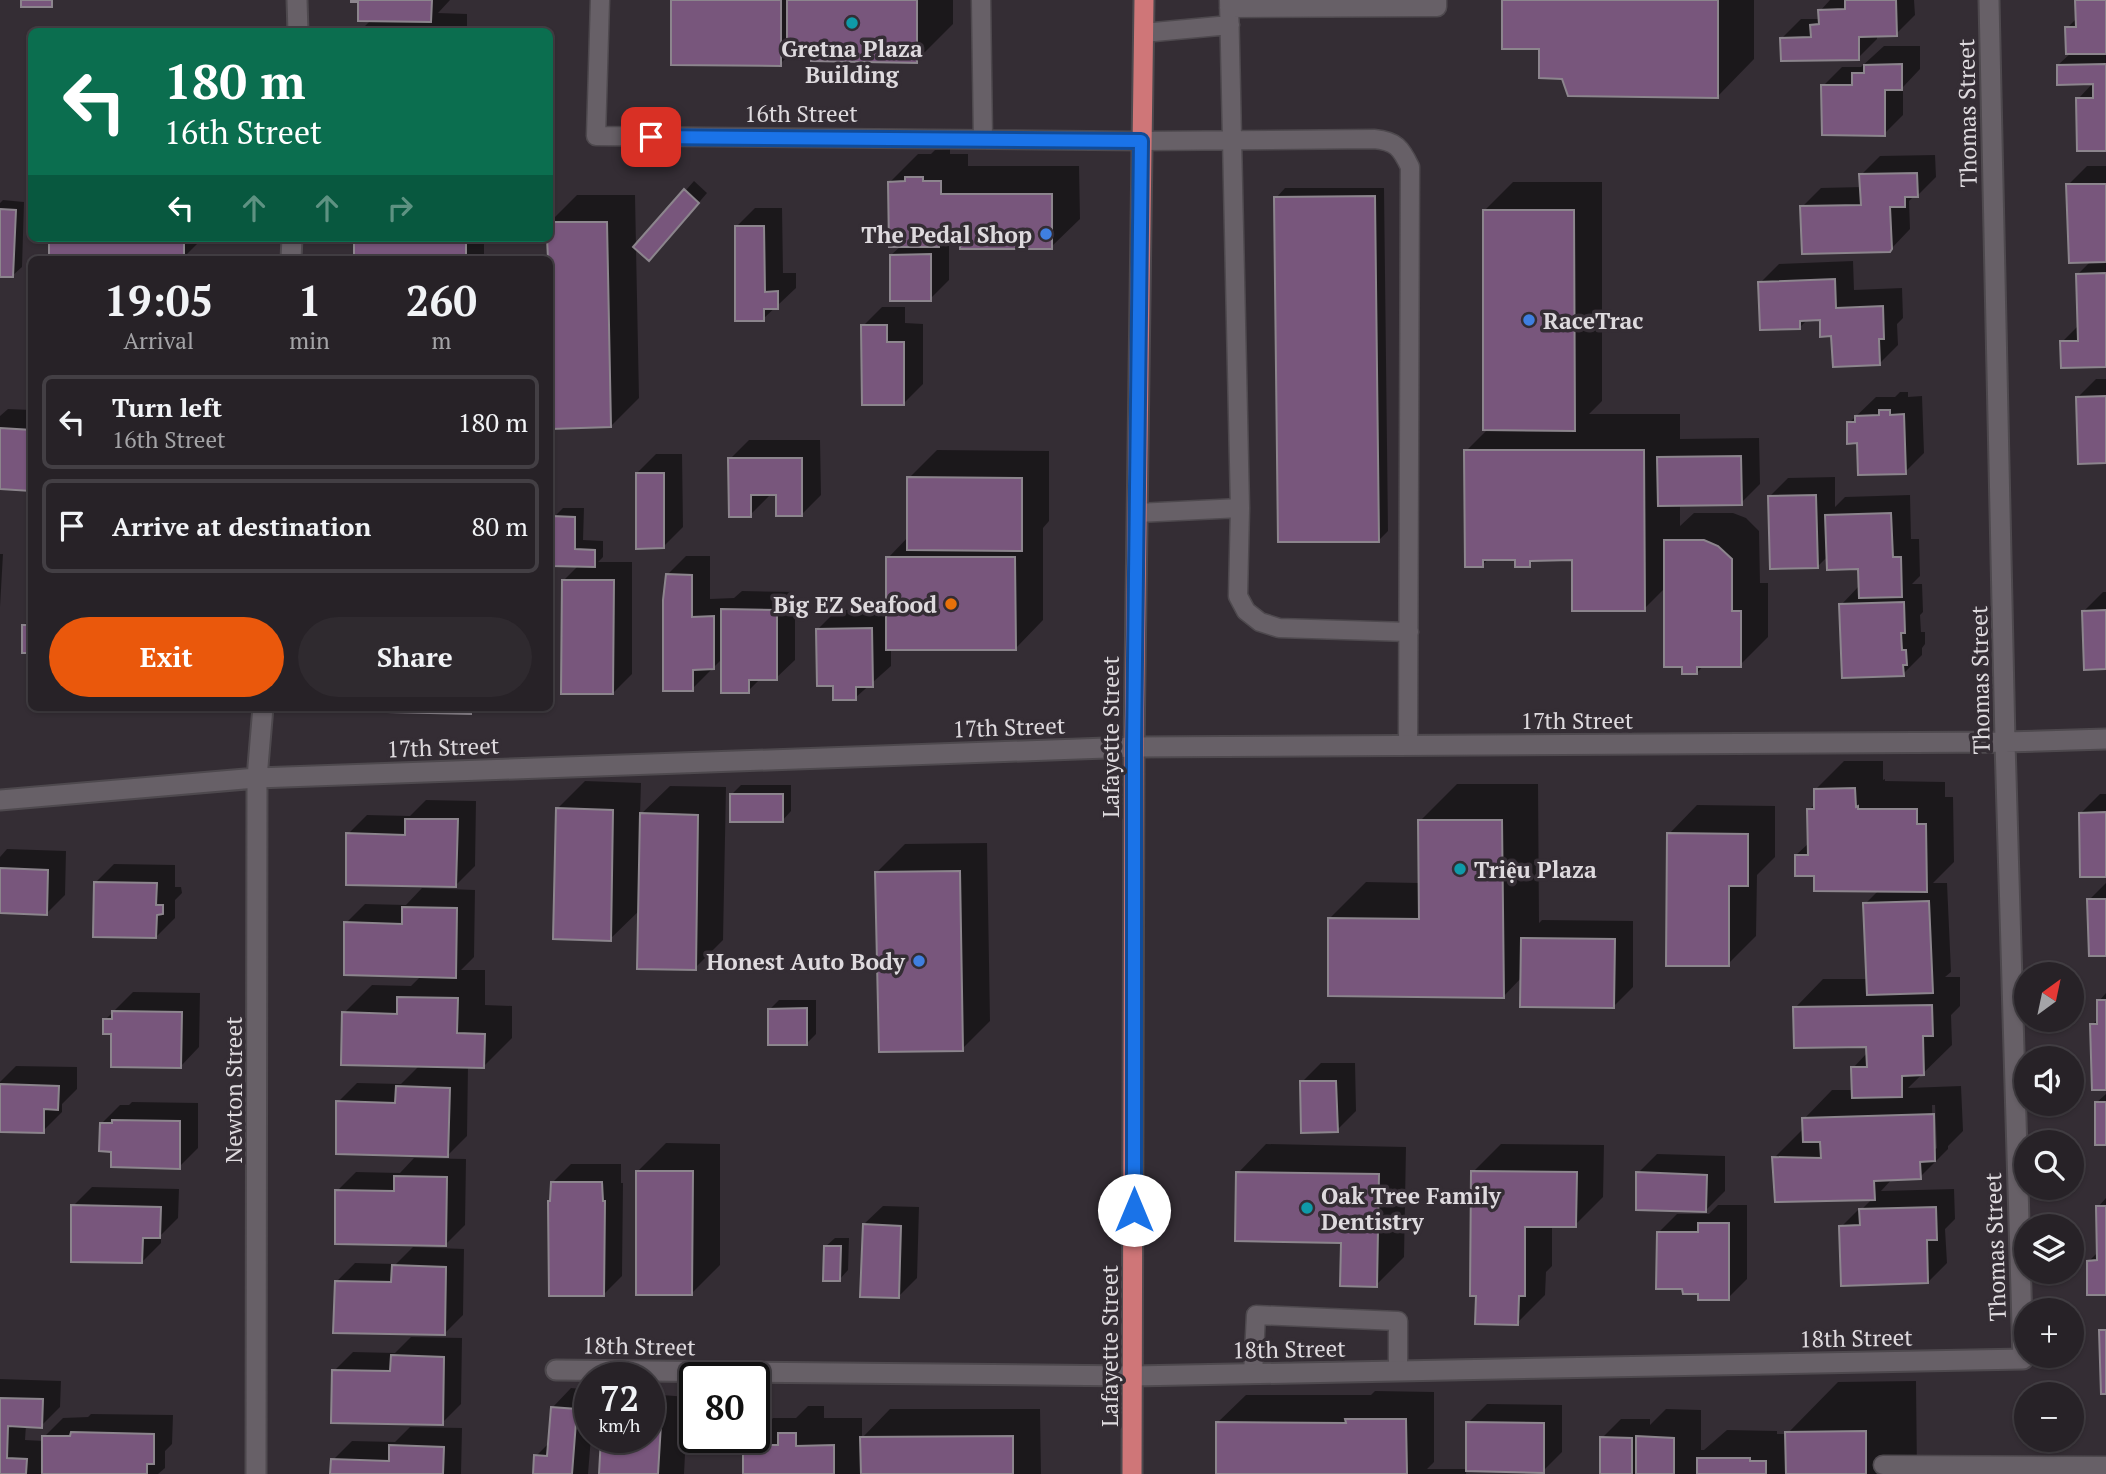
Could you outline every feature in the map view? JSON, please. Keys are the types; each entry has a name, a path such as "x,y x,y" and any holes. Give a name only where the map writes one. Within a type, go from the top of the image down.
{"highway":[{"name":"Lafayette Street","path":"1132,1474 1134,747 1144,0"}],"street":[{"path":"297,0 298,28"},
{"name":"Thomas Street","path":"1989,0 2021,1298"},
{"name":"Newton Street","path":"256,1474 257,778 263,711"},
{"name":"17th Street","path":"0,800 257,778 1134,747 2006,742 2106,738"},
{"name":"18th Street","path":"556,1370 1134,1376 2014,1359"}],"lane":[{"name":"16th Street","path":"600,0 596,136 1141,141 1387,140 1398,147 1410,167 1408,745"},
{"path":"981,0 983,139"},
{"path":"1143,33 1230,11 1437,7 1437,0"},
{"path":"1230,11 1240,508 1238,596 1246,611 1260,622 1279,628 1409,632"},
{"path":"1137,513 1240,508"},
{"path":"1253,1374 1256,1315 1398,1321 1398,1371"},
{"path":"1883,1465 2106,1466"}],"building":[{"path":"21,0 52,0 52,7 21,7"},
{"path":"351,0 432,0 431,22 358,21 358,2"},
{"name":"Gretna Plaza Building","path":"671,0 781,0 781,66 671,65"},
{"name":"Gretna Plaza Building","path":"787,0 917,0 917,63 811,61 811,46 787,45"},
{"path":"1502,0 1718,0 1718,98 1568,96 1562,79 1539,78 1539,49 1502,49"},
{"path":"1845,0 1896,0 1897,36 1859,37 1859,60 1781,61 1780,38 1811,37 1810,25 1819,24 1818,10 1845,9"},
{"path":"2075,0 2106,0 2106,54 2066,54 2065,27 2076,27"},
{"path":"1902,64 1902,90 1885,90 1885,136 1822,135 1821,85 1852,85 1852,73 1864,73 1864,65"},
{"path":"2106,64 2106,151 2077,151 2076,98 2093,98 2093,84 2057,85 2057,65"},
{"path":"1917,173 1918,197 1905,197 1905,207 1890,207 1890,252 1802,254 1800,206 1861,205 1859,174"},
{"path":"905,177 941,181 941,194 1052,194 1052,249 960,249 960,230 939,230 939,247 889,247 888,182 905,181"},
{"path":"2066,184 2106,184 2106,262 2069,263"},
{"path":"684,189 699,203 649,261 633,247"},
{"path":"1375,196 1379,542 1278,542 1274,197"},
{"path":"0,209 16,210 13,277 0,277"},
{"name":"RaceTrac","path":"1483,210 1574,210 1575,431 1483,430"},
{"path":"553,222 607,222 611,427 553,429 553,256 548,256 547,242 553,242"},
{"path":"735,226 764,226 765,292 778,291 778,309 764,309 764,321 735,321"},
{"path":"49,242 184,242 184,256 49,256"},
{"path":"354,242 466,242 466,256 354,256"},
{"path":"931,254 931,301 890,301 890,255"},
{"path":"2106,273 2106,367 2061,368 2060,341 2078,341 2076,274"},
{"path":"1835,279 1836,308 1883,306 1884,339 1879,339 1880,365 1833,367 1831,336 1820,337 1820,320 1800,321 1800,329 1760,330 1758,282"},
{"path":"861,325 887,325 887,342 904,342 904,405 862,405"},
{"path":"2106,396 2106,463 2078,464 2076,397"},
{"path":"1879,410 1890,410 1890,415 1904,414 1906,474 1858,475 1857,443 1847,444 1847,422 1855,422 1855,416 1879,415"},
{"path":"0,428 28,430 28,491 0,489"},
{"path":"1464,450 1644,450 1645,611 1572,611 1572,560 1530,561 1530,567 1515,567 1515,560 1483,560 1483,567 1465,567"},
{"path":"1741,456 1742,505 1658,506 1657,457"},
{"path":"728,458 802,458 802,516 776,516 776,495 751,495 751,517 729,517"},
{"path":"636,473 664,473 664,548 636,549"},
{"path":"907,477 1022,478 1022,551 907,550"},
{"path":"1816,495 1818,568 1770,569 1768,496"},
{"path":"1891,513 1893,557 1901,557 1902,597 1859,598 1858,569 1827,570 1825,515"},
{"path":"553,516 575,517 575,549 595,550 595,567 553,566"},
{"path":"1664,540 1704,540 1718,546 1732,559 1732,611 1741,611 1741,667 1697,667 1697,674 1682,674 1682,667 1664,667"},
{"name":"Big EZ Seafood","path":"886,557 1015,557 1016,650 886,650"},
{"path":"666,574 692,575 692,617 714,616 714,669 693,670 693,691 663,691 663,600"},
{"path":"562,580 614,580 613,694 561,694"},
{"path":"1904,602 1905,633 1901,633 1902,650 1906,650 1907,665 1903,665 1904,676 1842,678 1839,604"},
{"path":"721,609 777,610 777,680 749,680 749,693 721,693"},
{"path":"2106,610 2106,669 2084,670 2082,611"},
{"path":"22,625 28,625 28,653 22,653"},
{"path":"872,628 873,687 856,687 856,700 833,700 833,686 817,686 816,629"},
{"path":"345,711 471,711 471,714"},
{"path":"1855,788 1858,809 1917,809 1917,824 1926,824 1927,892 1814,891 1814,876 1795,876 1795,855 1808,855 1807,809 1814,809 1814,789"},
{"path":"730,794 783,794 783,822 730,822"},
{"path":"556,808 613,810 611,941 553,939"},
{"path":"2106,812 2106,877 2080,877 2079,813"},
{"path":"640,813 698,815 696,970 637,969"},
{"path":"405,819 458,819 456,887 346,885 346,833 405,835"},
{"name":"Triệu Plaza","path":"1418,820 1502,820 1504,998 1328,996 1328,918 1419,919"},
{"path":"1667,833 1748,834 1748,886 1729,886 1729,966 1666,966"},
{"path":"0,868 48,870 47,915 0,913"},
{"name":"Honest Auto Body","path":"960,871 963,1051 879,1052 875,872"},
{"path":"94,882 157,883 156,905 163,905 163,914 157,915 156,938 93,937"},
{"path":"2087,899 2106,899 2106,956 2089,956"},
{"path":"1929,901 1933,993 1867,995 1863,903"},
{"path":"402,907 457,908 456,978 344,975 344,922 402,924"},
{"path":"1521,938 1615,939 1614,1008 1520,1007"},
{"path":"397,997 458,998 457,1033 485,1034 484,1068 341,1065 342,1012 397,1014"},
{"path":"2097,1000 2106,1000 2106,1090 2092,1090 2090,1024 2097,1024"},
{"path":"1932,1005 1933,1036 1923,1036 1924,1075 1902,1076 1902,1097 1852,1098 1851,1067 1867,1067 1866,1047 1794,1048 1793,1007"},
{"path":"807,1008 807,1045 768,1045 768,1009"},
{"path":"112,1011 182,1012 181,1068 111,1067 111,1034 103,1034 103,1019 112,1019"},
{"path":"1300,1081 1336,1081 1338,1132 1301,1133"},
{"path":"0,1084 59,1086 58,1110 44,1109 44,1133 0,1132"},
{"path":"396,1086 450,1088 448,1157 336,1154 336,1101 395,1103"},
{"path":"2095,1102 2106,1102 2106,1145 2095,1145"},
{"path":"1934,1114 1935,1161 1920,1162 1921,1179 1874,1181 1875,1200 1775,1202 1772,1157 1821,1158 1820,1142 1803,1142 1802,1118"},
{"path":"112,1120 180,1121 180,1169 111,1167 111,1152 99,1151 100,1123 112,1123"},
{"path":"636,1171 693,1171 692,1295 636,1295"},
{"path":"1471,1171 1577,1172 1576,1227 1525,1227 1525,1296 1519,1296 1518,1325 1475,1324 1476,1296 1470,1296"},
{"name":"Oak Tree Family Dentistry","path":"1236,1172 1379,1174 1377,1287 1340,1286 1341,1243 1235,1241"},
{"path":"1636,1172 1707,1175 1706,1212 1636,1210"},
{"path":"394,1176 447,1177 446,1246 335,1244 335,1190 394,1191"},
{"path":"551,1182 602,1182 605,1201 604,1296 549,1296 548,1201"},
{"path":"71,1205 161,1207 160,1238 143,1238 142,1263 71,1262"},
{"path":"2096,1206 2106,1206 2106,1295 2087,1295 2087,1261 2097,1260"},
{"path":"1936,1207 1937,1240 1927,1240 1928,1283 1841,1286 1839,1226 1860,1225 1859,1209"},
{"path":"1698,1223 1729,1223 1729,1300 1698,1300 1698,1294 1683,1294 1682,1289 1656,1289 1657,1232 1698,1232"},
{"path":"863,1224 901,1226 899,1298 860,1297"},
{"path":"824,1246 841,1246 840,1281 823,1281"},
{"path":"392,1265 446,1267 445,1335 333,1333 335,1281 391,1282"},
{"path":"2099,1330 2106,1330 2106,1394 2101,1394"},
{"path":"391,1355 444,1357 443,1425 331,1423 332,1370 390,1371"},
{"path":"0,1398 43,1399 42,1428 8,1426 7,1458 27,1459 26,1474 0,1474"},
{"path":"551,1407 574,1409 572,1474 533,1474 534,1455 547,1456"},
{"path":"1345,1419 1406,1419 1407,1474 1216,1474 1216,1422 1346,1423"},
{"path":"1466,1422 1544,1423 1544,1473 1466,1471"},
{"path":"1866,1431 1866,1474 1786,1474 1785,1432"},
{"path":"71,1432 154,1434 154,1464 147,1464 147,1474 42,1474 42,1436 70,1436"},
{"path":"778,1433 796,1433 796,1446 834,1445 834,1474 743,1474 743,1453 770,1453 770,1445 778,1445"},
{"path":"1013,1436 1013,1474 861,1474 860,1437"},
{"path":"1636,1436 1674,1438 1674,1474 1636,1474"},
{"path":"1600,1437 1632,1438 1632,1474 1600,1474"},
{"path":"389,1445 444,1447 443,1474 330,1474 331,1459 389,1461"},
{"path":"600,1453 659,1453 658,1474 599,1474"},
{"path":"1697,1458 1750,1458 1750,1461 1766,1461 1766,1474 1697,1474"}],"place":[{"name":"Gretna Plaza Building","path":"852,23"},
{"name":"The Pedal Shop","path":"1046,234"},
{"name":"RaceTrac","path":"1529,320"},
{"name":"Big EZ Seafood","path":"951,604"},
{"name":"Triệu Plaza","path":"1460,869"},
{"name":"Honest Auto Body","path":"919,961"},
{"name":"Oak Tree Family Dentistry","path":"1307,1208"}],"route":[{"path":"651,137 1141,141 1134,747 1134,1210"}]}
